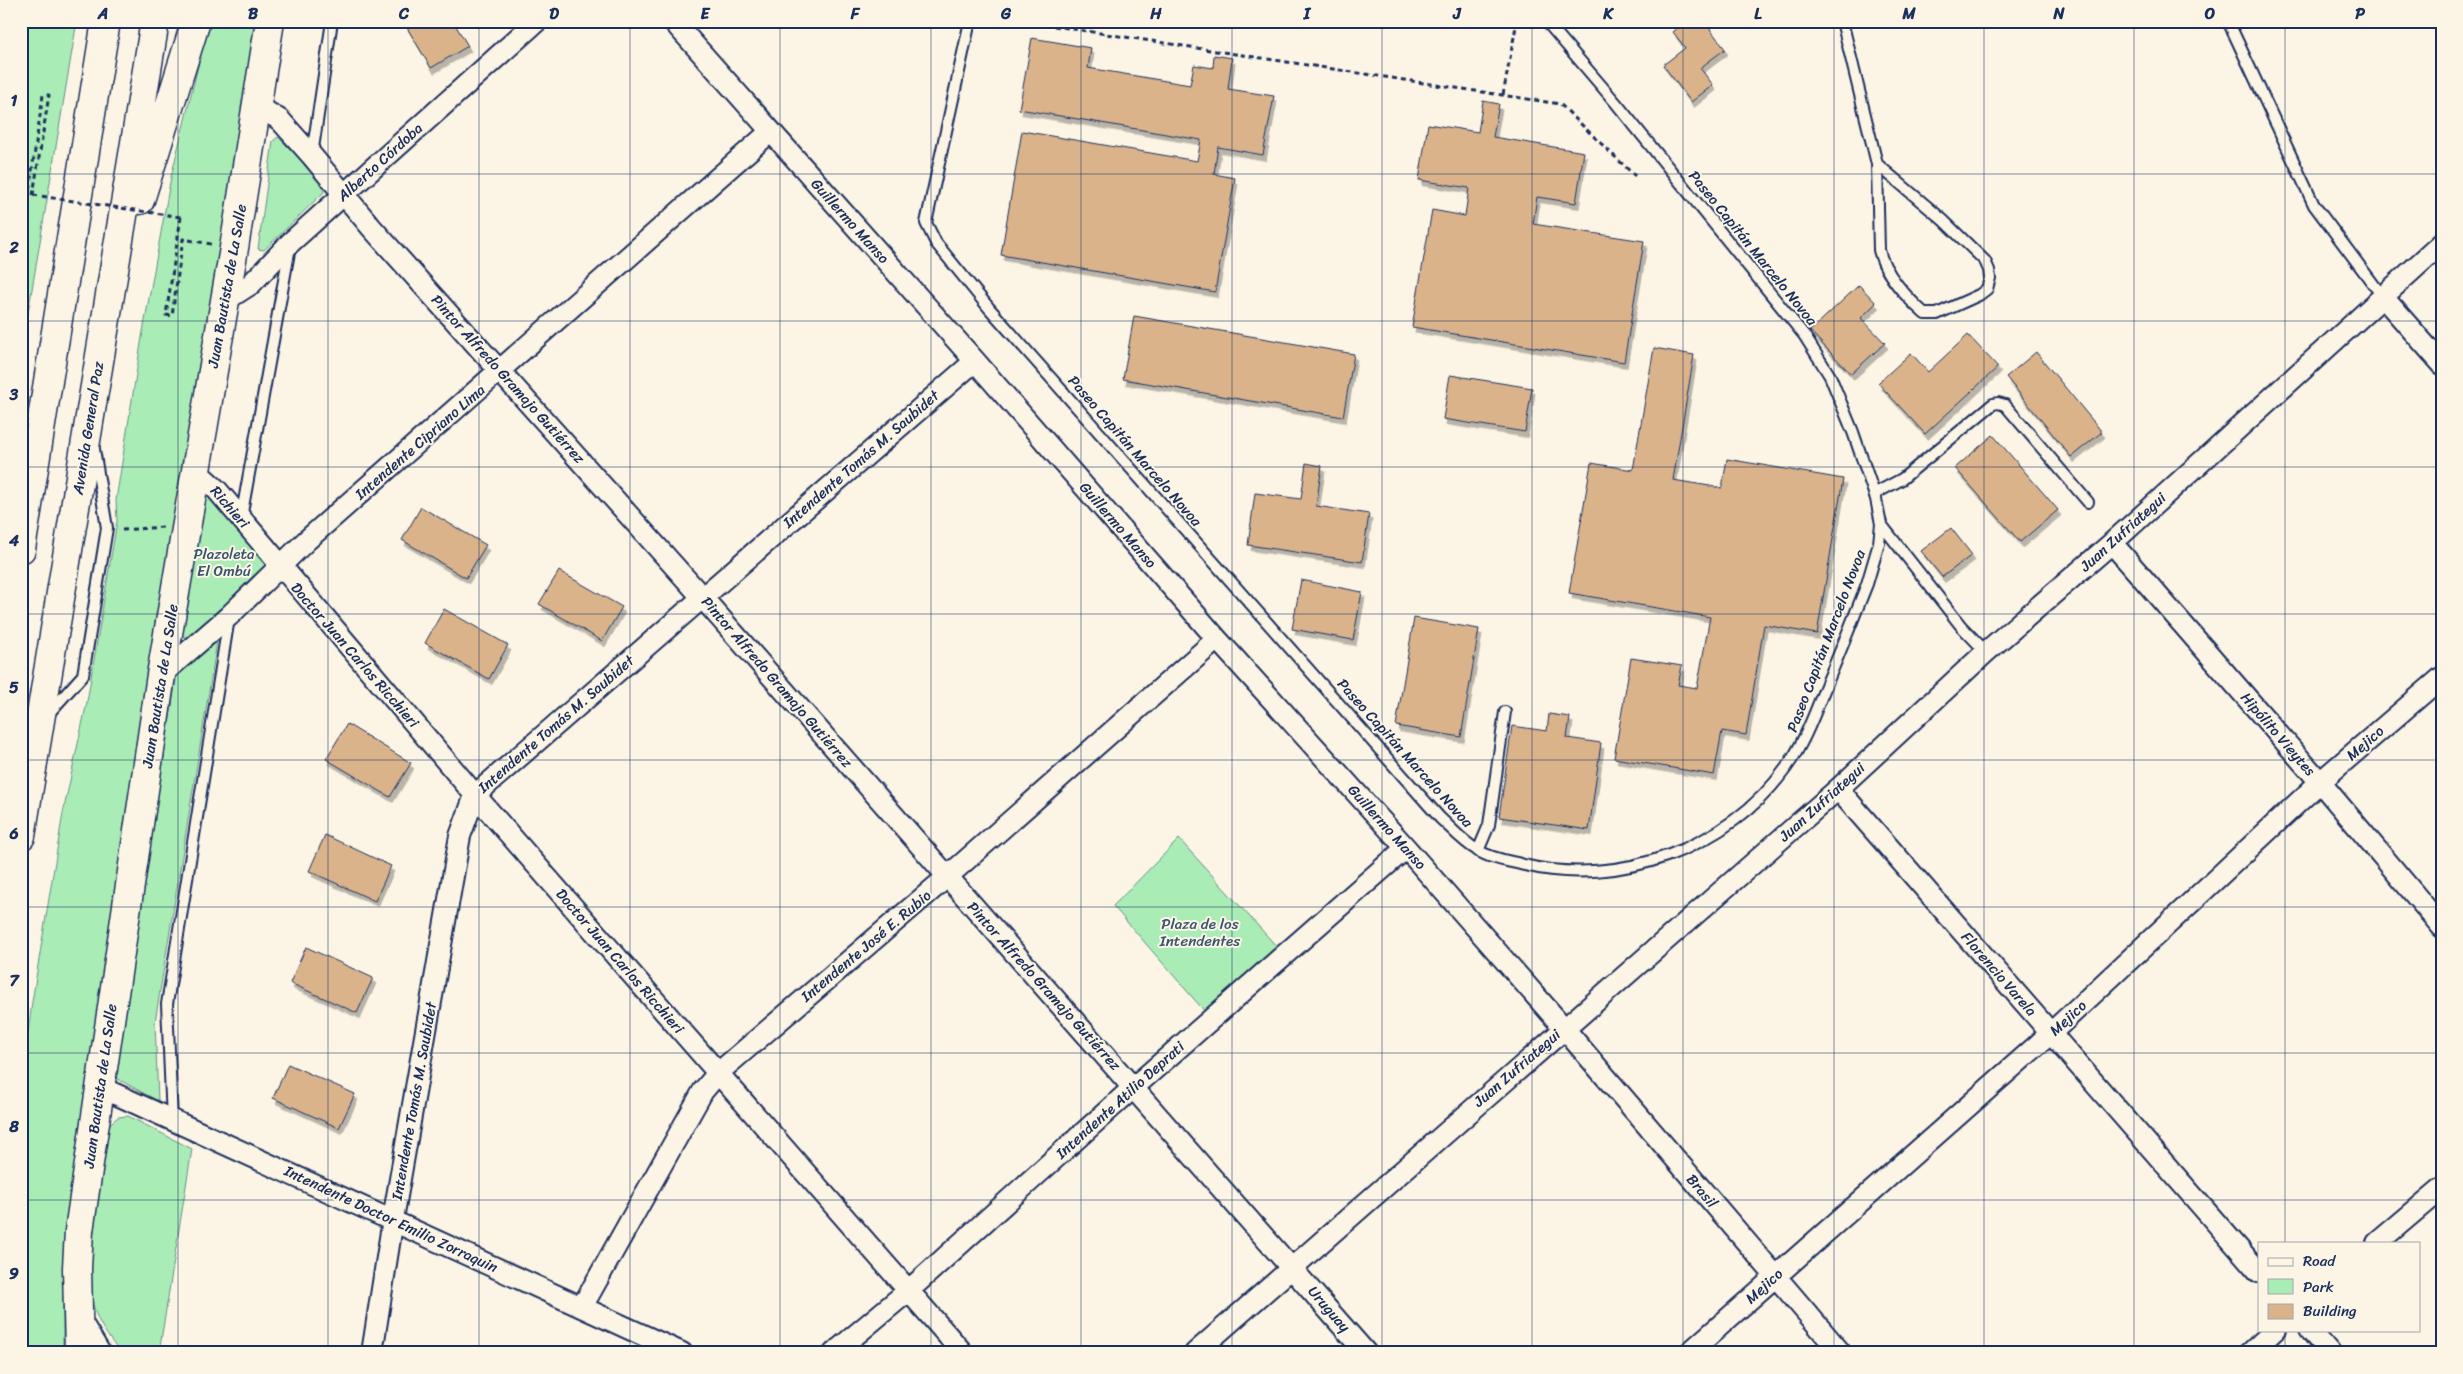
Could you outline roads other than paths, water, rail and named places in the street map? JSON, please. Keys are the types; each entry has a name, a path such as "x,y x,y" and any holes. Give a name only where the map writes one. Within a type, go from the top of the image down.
{"main road":[{"path":"21,549 106,21"},
{"name":"Avenida General Paz","path":"21,836 155,21"},
{"path":"108,302 196,21"},
{"name":"Juan Bautista de La Salle","path":"79,1353 77,1315 80,1231 100,1087 161,675 223,302 234,248 270,21"}],"street":[{"name":"Alberto Córdoba","path":"223,302 252,284 291,242 536,21"},
{"name":"Guillermo Manso","path":"673,21 975,361 1217,639 1406,848 1564,1027"},
{"name":"Pintor Alfredo Gramajo Gutiérrez","path":"256,105 280,120 1292,1266"},
{"name":"Intendente Cipriano Lima","path":"161,675 229,616 307,540 770,132"},
{"name":"Juan Zufriategui","path":"1195,1353 1564,1027 1838,789 1986,652 2112,543 2442,244"},
{"path":"2383,297 2442,364"},
{"name":"Intendente Tomás M. Saubidet","path":"372,1353 393,1219 460,836 475,795 975,361"},
{"name":"Richieri","path":"196,471 217,490 280,567"},
{"name":"Hipólito Vieytes","path":"2112,543 2320,782 2442,927"},
{"name":"Doctor Juan Carlos Ricchieri","path":"280,567 475,795 963,1353"},
{"name":"Intendente José E. Rubio","path":"582,1307 703,1091 718,1073 947,877 1217,639"},
{"name":"Mejico","path":"1689,1353 2051,1034 2320,782 2442,677"},
{"name":"Florencio Varela","path":"1838,789 2258,1271"},
{"name":"Intendente Atilio Deprati","path":"834,1353 908,1291 1134,1087 1406,848"},
{"name":"Brasil","path":"1564,1027 1841,1353"},
{"name":"Intendente Doctor Emilio Zorraquin","path":"100,1087 393,1219 682,1353"},
{"path":"2378,1242 2442,1188"},
{"name":"Uruguay","path":"1292,1266 1366,1353"},
{"path":"77,1315 100,1353"},
{"path":"2250,1353 2273,1332"},
{"path":"2312,1332 2330,1353"}],"lane":[{"path":"312,156 332,21"},
{"name":"Paseo Capitán Marcelo Novoa","path":"970,21 926,223 936,243 989,308 1440,818 1478,851 1516,863 1563,872 1607,870 1646,865 1696,844 1725,826 1766,790 1785,769 1804,741 1867,584 1875,562 1881,524 1874,494 1853,432 1830,376 1804,335 1616,103 1546,21"},
{"path":"1842,21 1877,164 1879,250 1881,261 1914,304 1925,314 1938,314 1979,295 1987,288 1990,278 1984,261 1943,220 1877,164"},
{"path":"2228,21 2314,205 2383,297"},
{"path":"241,519 291,242"},
{"path":"1874,494 1902,479 1992,404 1998,402 2005,405 2088,502"},
{"path":"1881,524 1961,626 1986,652"},
{"path":"172,1120 167,1004 229,616"},
{"path":"1478,851 1489,825 1505,712"}],"park label":[{"name":"Plazoleta El Ombú","path":"224,562"},
{"name":"Plaza de los Intendentes","path":"1200,932"}]}
